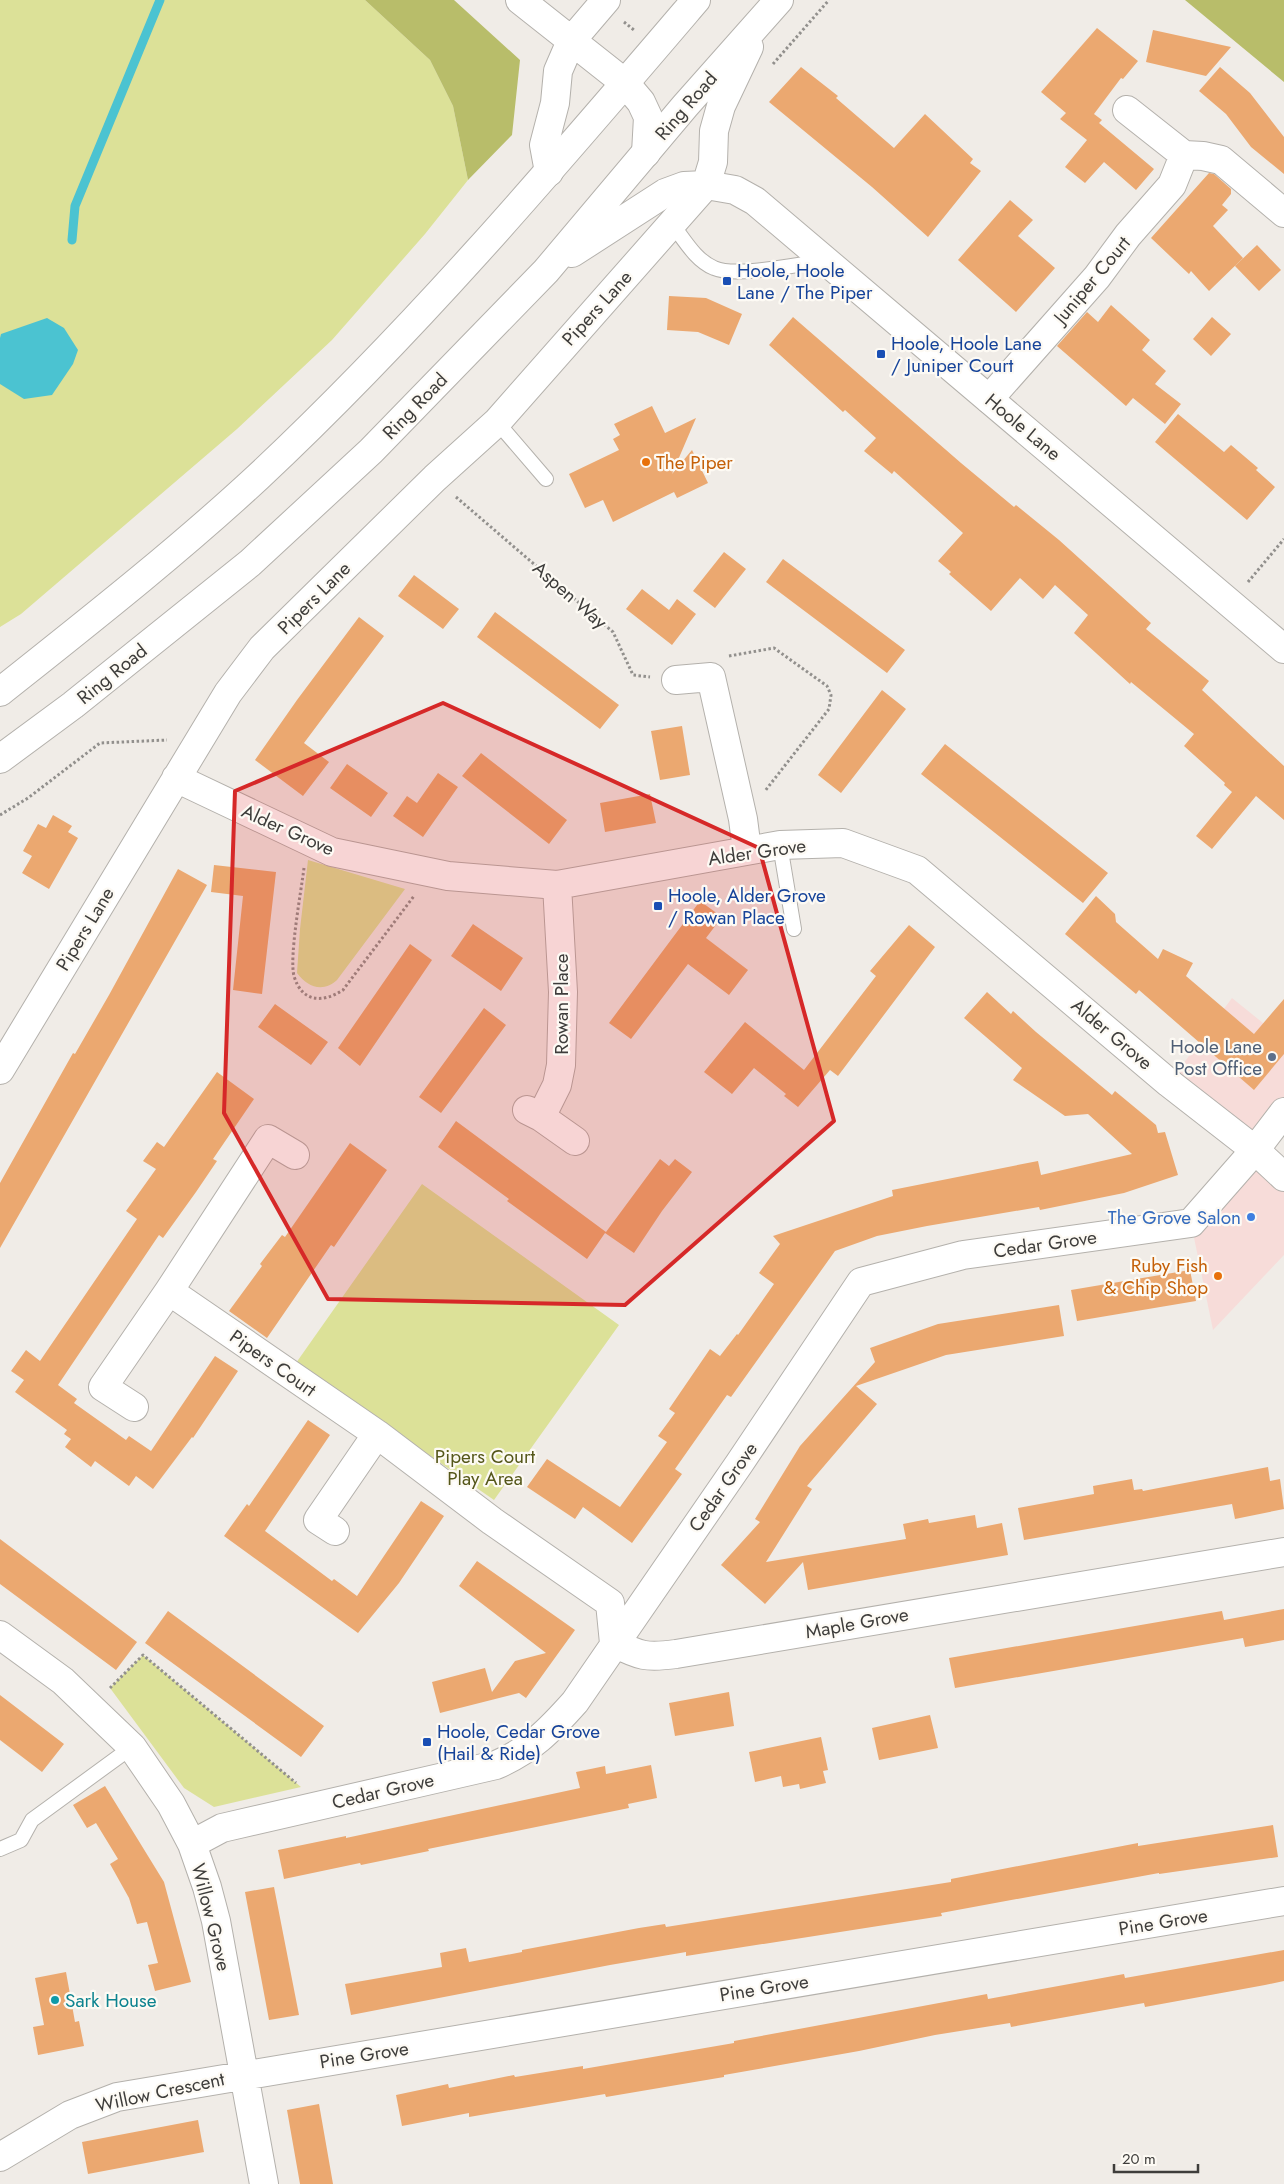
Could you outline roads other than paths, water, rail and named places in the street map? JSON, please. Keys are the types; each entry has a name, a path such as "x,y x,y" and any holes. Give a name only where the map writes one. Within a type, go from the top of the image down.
{"main road":[{"path":"520,0 625,83 641,102 648,117 646,153"},
{"path":"549,172 544,145 555,103 558,71 571,41 606,0"},
{"path":"0,692 146,577 258,476 373,364 549,172 696,0"},
{"name":"Ring Road","path":"0,759 73,705 250,563 371,451 546,270 779,0"},
{"path":"706,185 713,162 714,131 721,106 761,21"},
{"path":"1127,110 1184,155 1203,156 1221,160 1284,213"},
{"name":"Juniper Court","path":"990,399 1097,277 1128,235 1172,185 1184,155"},
{"name":"Pipers Lane","path":"1,1067 228,693 262,648 435,478 497,422 706,185"},
{"name":"Hoole Lane","path":"546,270 665,193 684,186 706,185 735,190 755,201 1284,649"},
{"path":"676,680 711,677 743,819 747,850"},
{"name":"Alder Grove","path":"176,778 332,852 448,876 558,885 780,844 843,843 917,870 1169,1083 1255,1150"},
{"name":"Rowan Place","path":"558,885 563,992 561,1064 557,1085 534,1114 575,1141"},
{"name":"Cedar Grove","path":"192,1844 222,1828 496,1765 518,1755 551,1729 574,1702 739,1464 861,1282 963,1255 1191,1223 1255,1150 1284,1112"},
{"path":"134,1407 103,1387 169,1291 268,1139 296,1155"},
{"path":"1255,1150 1284,1177"},
{"name":"Pipers Court","path":"169,1291 377,1434 492,1521 610,1603 614,1642"},
{"path":"335,1531 318,1520 377,1434"},
{"name":"Maple Grove","path":"614,1642 633,1652 652,1658 1284,1552"},
{"name":"Willow Grove","path":"0,1635 63,1681 132,1747 171,1804 192,1844 207,1887 216,1921 264,2184"},
{"name":"Pine Grove","path":"243,2075 1284,1901"},
{"name":"Willow Crescent","path":"0,2157 46,2128 93,2104 117,2097 243,2075"}],"lane":[{"path":"672,224 696,256 714,268 733,273 825,261"},
{"path":"497,422 546,479"},
{"path":"780,844 794,929"},
{"path":"0,1849 21,1840 32,1820 132,1747"}],"water":[{"path":"47,318 64,328 78,350 73,364 52,395 24,399 0,384 1,334"}],"waterway":[{"path":"72,240 75,206 160,0"}],"place":[{"name":"Hoole, Hoole Lane / The Piper","path":"727,281"},
{"name":"Hoole, Hoole Lane / Juniper Court","path":"881,354"},
{"name":"The Piper","path":"646,462"},
{"name":"Hoole, Alder Grove / Rowan Place","path":"658,906"},
{"name":"Hoole Lane Post Office","path":"1272,1057"},
{"name":"The Grove Salon","path":"1251,1217"},
{"name":"Ruby Fish & Chip Shop","path":"1218,1276"},
{"name":"Hoole, Cedar Grove (Hail & Ride)","path":"427,1742"},
{"name":"Sark House","path":"55,2000"}],"park label":[{"name":"Pipers Court Play Area","path":"485,1467"}]}
